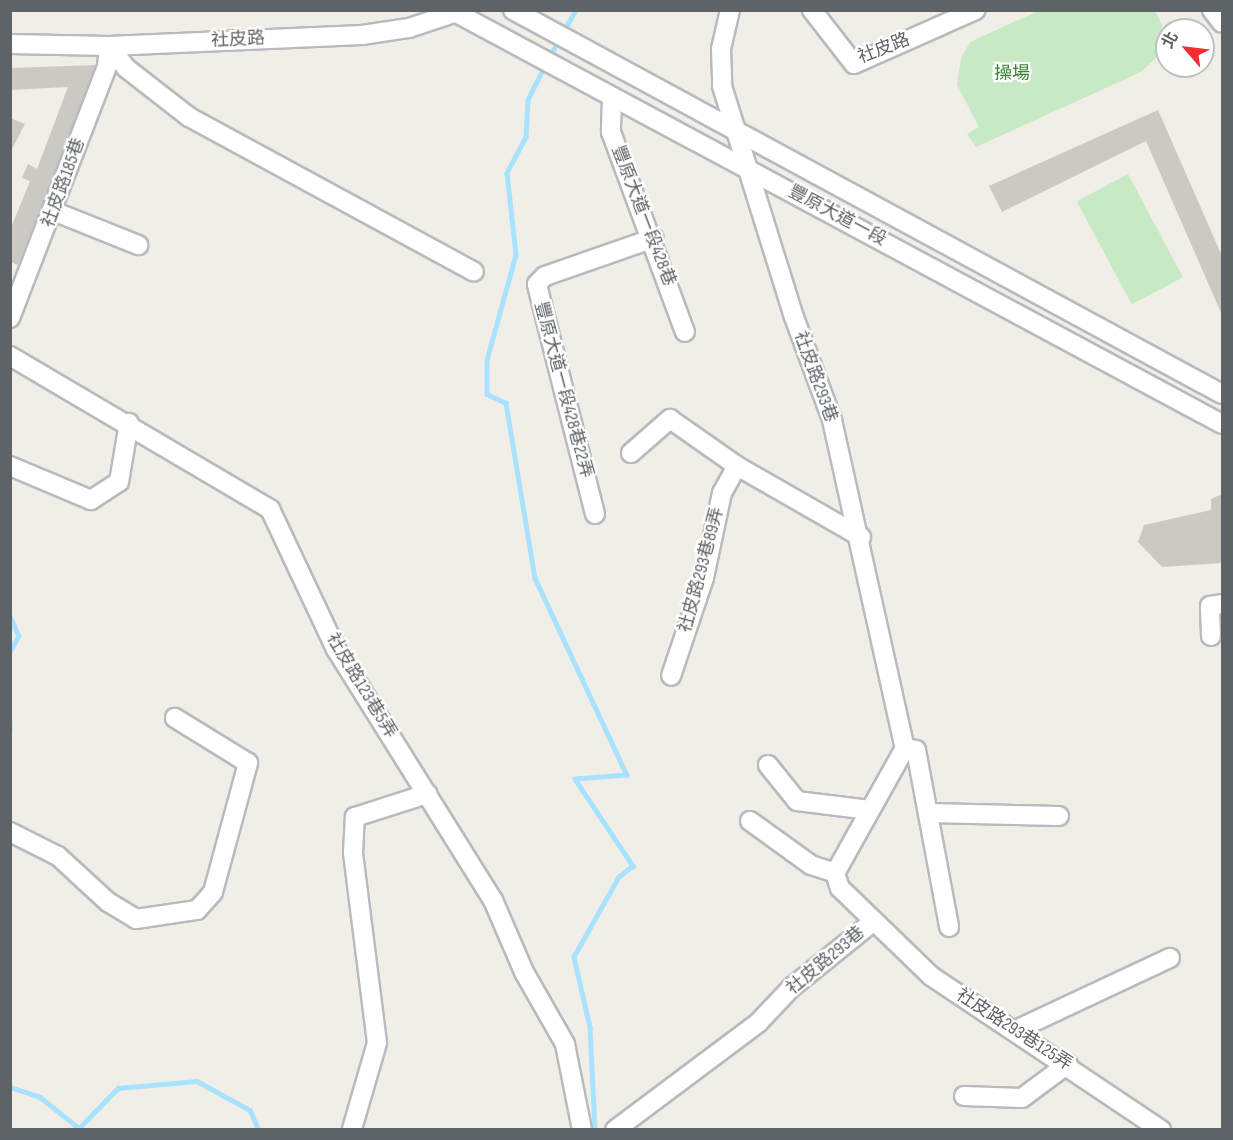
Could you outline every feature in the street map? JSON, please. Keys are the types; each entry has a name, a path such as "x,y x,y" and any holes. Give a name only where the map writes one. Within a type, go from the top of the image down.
{"street":[{"name":"豐原大道一段","path":"513,10 1222,394"},
{"name":"社皮路293巷","path":"730,10 721,49 722,86 734,130 751,170 794,317 832,420 861,537 876,632 905,748 916,750 949,927"},
{"name":"社皮路","path":"812,10 854,64 976,10"},
{"path":"1212,10 1222,23"},
{"name":"豐原大道一段","path":"456,11 612,99 751,170 1222,424"},
{"name":"社皮路","path":"12,42 110,46 362,35 409,28 456,11"},
{"path":"110,46 126,68 189,117 474,272"},
{"name":"社皮路185巷","path":"10,318 18,282 53,211 107,66 110,46"},
{"name":"豐原大道一段428巷","path":"612,99 611,132 654,238 685,332"},
{"path":"53,211 138,245"},
{"name":"豐原大道一段428巷22弄","path":"595,514 537,284 545,276 654,238"},
{"name":"社皮路123巷5弄","path":"10,356 129,423 270,509 336,649 493,900 524,972 565,1044 582,1130"},
{"path":"631,453 670,419 737,466 861,537"},
{"path":"10,466 91,500 119,482 129,423"},
{"name":"社皮路293巷89弄","path":"671,676 704,578 722,493 737,466"},
{"path":"1211,636 1210,606 1222,604"},
{"path":"10,832 58,856 108,902 136,919 197,910 213,892 248,763 175,718"},
{"path":"750,821 811,865 835,873 905,748"},
{"path":"768,765 796,801 869,810"},
{"path":"352,1129 376,1043 353,854 355,817 427,794"},
{"path":"928,813 1059,816"},
{"name":"社皮路293巷","path":"615,1130 758,1023 792,987 874,921 840,888 835,873"},
{"name":"社皮路293巷125弄","path":"874,921 931,976 1068,1064 1155,1128"},
{"path":"1016,1030 1170,958"},
{"path":"964,1096 1022,1098 1068,1064"}],"green space":[{"name":"操場","path":"1038,11 1155,11 1158,18 1155,18 1155,59 1141,72 976,147 967,134 979,127 957,85 961,58 970,42"},
{"path":"1128,174 1183,277 1132,305 1077,201"}],"building":[{"path":"96,65 18,265 10,262 10,230 30,181 22,178 28,164 37,169 68,87 10,90 10,68"},
{"path":"1158,110 1222,256 1222,315 1146,141 1002,212 989,186"},
{"path":"10,118 25,124 10,153"},
{"path":"1222,494 1222,563 1162,567 1138,542 1144,525 1211,510 1211,499"}],"waterway":[{"path":"562,33 576,10"},
{"path":"550,57 558,40"},
{"path":"546,64 528,100 526,137 507,173 516,255 487,360 487,394 506,403 535,578 627,775 575,779 633,866 619,877 574,957 590,1027 595,1130"},
{"path":"10,616 19,636 10,652"},
{"path":"10,721 10,731"},
{"path":"10,1087 40,1097 79,1128 118,1088 197,1081 250,1110 259,1130"}]}
